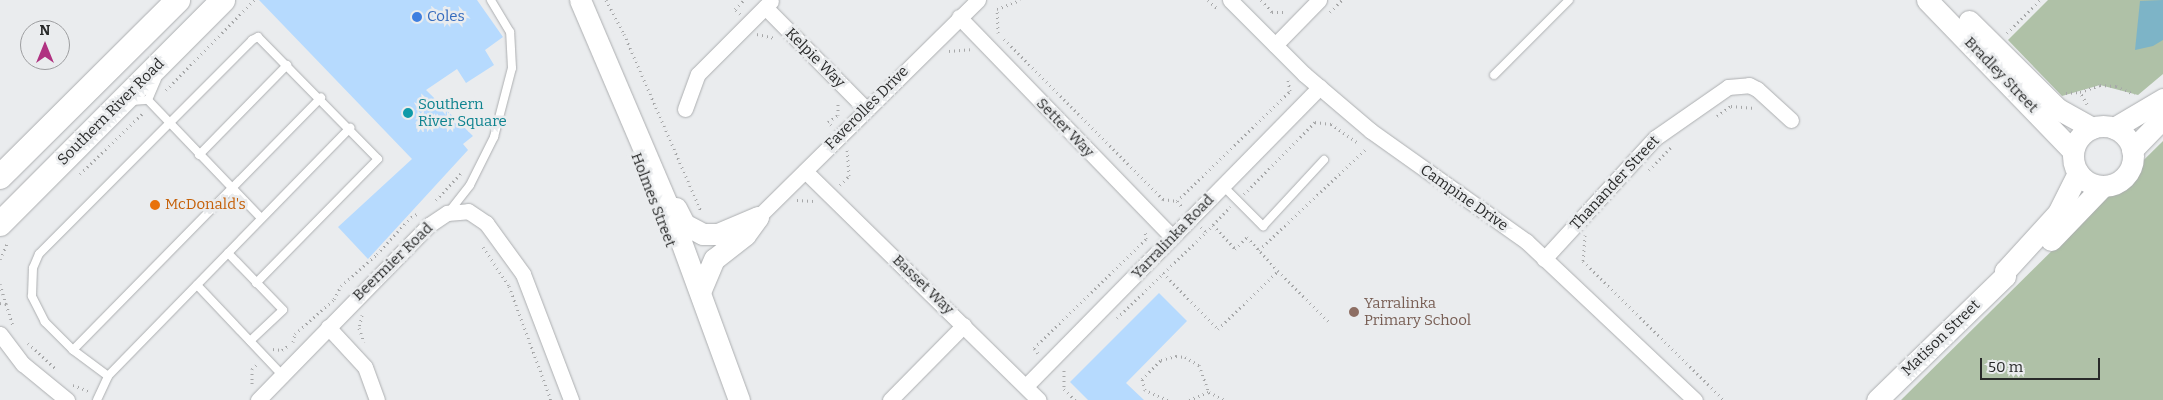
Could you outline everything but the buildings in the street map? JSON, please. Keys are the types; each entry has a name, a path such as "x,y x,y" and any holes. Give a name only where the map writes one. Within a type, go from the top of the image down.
{"main road":[{"path":"0,177 178,0"},
{"name":"Southern River Road","path":"8,230 115,108 223,0"}],"street":[{"name":"Holmes Street","path":"580,0 595,38 622,94 700,290 721,348 721,357 739,400"},
{"name":"Faverolles Drive","path":"758,217 806,171 865,108 978,0"},
{"name":"Campine Drive","path":"1230,0 1320,87 1371,131 1526,241 1695,400"},
{"path":"1275,45 1319,0"},
{"name":"Bradley Street","path":"1927,0 2073,151"},
{"name":"Bradley Street","path":"1948,0 2039,92 2058,109 2084,123"},
{"path":"685,109 698,74 768,4"},
{"name":"Kelpie Way","path":"768,4 865,108"},
{"name":"Setter Way","path":"959,17 1172,238"},
{"name":"Holmes Street","path":"595,38 597,55 683,278 714,352 721,357"},
{"name":"Thanander Street","path":"1544,259 1655,138 1728,87 1744,85 1757,88 1791,120"},
{"name":"Yarralinka Road","path":"1026,386 1320,87"},
{"path":"622,94 644,121 684,224 690,230 718,234 758,217"},
{"path":"2114,128 2163,99"},
{"path":"2132,150 2122,134 2114,128 2084,123 2073,151 2078,173 2085,180 2103,186 2122,178 2129,170 2132,150 2163,118"},
{"name":"Basset Way","path":"806,171 1040,400"},
{"name":"Matison Street","path":"2005,276 2005,271 2058,213 2078,173"},
{"name":"Matison Street","path":"1877,400 2005,276 2010,276 2037,253 2103,186"},
{"name":"Beermier Road","path":"255,395 282,375 428,226 447,213 468,211 486,223 522,274 571,400"},
{"path":"700,290 714,259 745,235 758,217"},
{"path":"890,400 964,325"},
{"path":"328,327 355,352 365,367 377,400"},
{"path":"0,334 6,350 47,387 67,400"}],"lane":[{"path":"447,213 470,185 494,137 510,77 510,32 491,0"},
{"path":"1494,75 1568,0"},
{"path":"108,376 73,350 44,322 32,296 33,268 39,254 171,124 252,40 258,38 264,40 376,153 378,159 375,165 256,283"},
{"path":"150,102 174,50"},
{"path":"199,155 287,65"},
{"path":"73,350 321,98"},
{"path":"115,108 134,100 150,102 199,155 262,218"},
{"path":"98,398 108,376 350,128"},
{"path":"1223,186 1263,226 1324,160"},
{"path":"228,253 283,310 250,342"},
{"path":"197,285 282,375"}],"path":[{"path":"78,176 254,0"},
{"path":"606,0 674,149 708,234"},
{"path":"744,0 735,9 759,37 780,38"},
{"path":"941,57 948,50 974,49 996,31 997,9 1020,0"},
{"path":"1208,0 1222,13"},
{"path":"2004,36 2040,0"},
{"path":"996,31 1163,199 1177,201 1206,232"},
{"path":"1177,201 1290,91 1289,80 1282,74"},
{"path":"2084,123 2089,107 2080,92 2100,84 2116,86 2130,94 2142,93"},
{"path":"795,200 823,201 849,176 846,149 851,144 828,122 838,115 837,96"},
{"path":"1715,117 1731,106 1758,108 1763,114"},
{"path":"1109,325 1206,232 1315,122 1331,124 1375,153"},
{"path":"1647,172 1674,144"},
{"path":"1259,250 1367,148"},
{"path":"434,202 464,167"},
{"path":"1063,377 1034,348 1146,239 1142,219 1163,199"},
{"path":"255,395 252,369 270,348 282,350 294,342 295,334 334,299 341,286 368,259 377,254 411,217 428,209"},
{"path":"1213,225 1234,249 1247,237 1328,322"},
{"path":"1592,228 1586,234 1584,261 1724,400"},
{"path":"0,259 8,230"},
{"path":"481,240 485,255 509,286 551,400"},
{"path":"1163,273 1218,330 1278,271"},
{"path":"0,284 16,331"},
{"path":"0,303 6,304"},
{"path":"355,352 366,349 359,328 363,310"},
{"path":"23,338 59,372"},
{"path":"1168,400 1145,390 1142,379 1166,358 1185,357 1194,360 1202,370 1209,392 1225,400"},
{"path":"1069,364 1062,371 1064,389 1075,400"},
{"path":"66,378 73,385 98,398"},
{"path":"1189,400 1209,392"}],"green space":[{"path":"2048,0 2163,0 2163,74 2138,95 2100,85 2062,96 2008,40"},
{"path":"2163,141 2163,400 1901,400"}],"water":[{"path":"2163,0 2163,40 2153,46 2135,50 2140,1"}],"place":[{"name":"Coles","path":"417,17"},
{"name":"Southern River Square","path":"408,113"},
{"name":"McDonald's","path":"155,205"},
{"name":"Yarralinka Primary School","path":"1354,312"}]}
